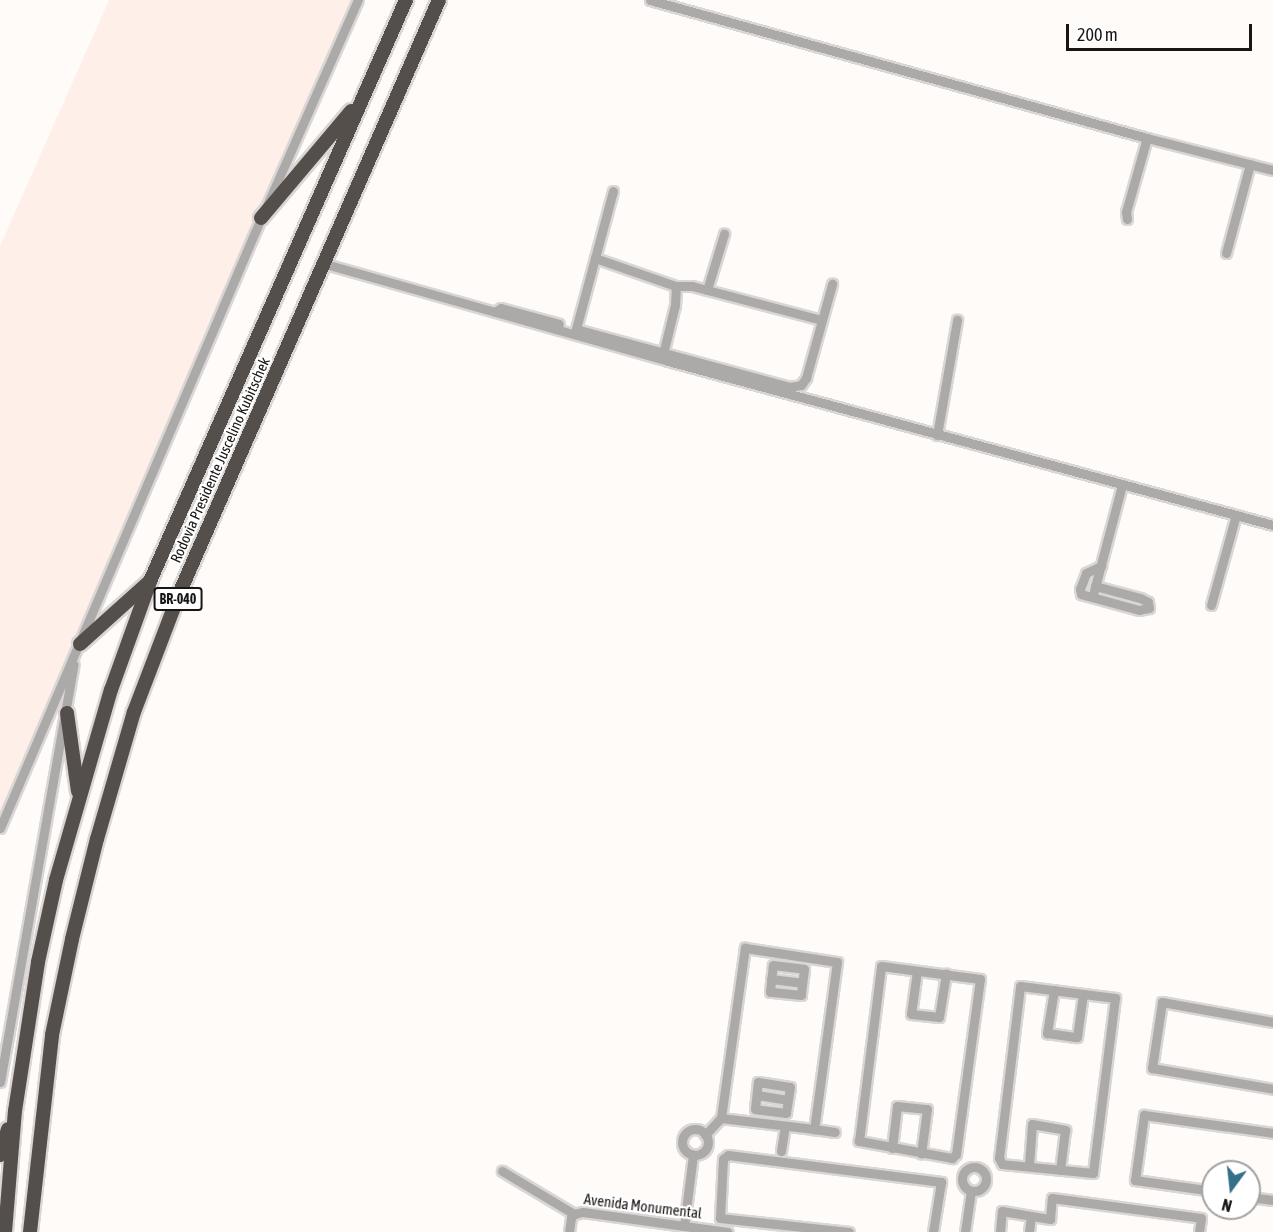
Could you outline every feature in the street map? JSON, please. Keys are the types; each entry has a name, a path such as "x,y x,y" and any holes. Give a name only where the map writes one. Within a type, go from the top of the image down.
{"highway":[{"name":"Rodovia Presidente Juscelino Kubitschek","path":"5,1232 15,1111 38,962 56,880 111,690 152,579 406,0"},
{"name":"Rodovia Presidente Juscelino Kubitschek","path":"30,1232 54,1024 94,850 134,712 179,594 439,0"},
{"path":"261,218 362,98"},
{"path":"78,650 152,579"},
{"path":"67,713 79,797"},
{"path":"0,1155 15,1111"}],"street":[{"path":"0,828 261,218 357,0"},
{"path":"654,1 1147,138 1273,170"},
{"path":"1127,219 1126,212 1147,138"},
{"path":"1226,253 1250,164"},
{"path":"576,329 613,191"},
{"path":"706,290 724,234"},
{"path":"595,258 676,286 706,290 822,320"},
{"path":"322,264 495,312 796,387 806,378 832,284"},
{"path":"663,355 675,305 676,286"},
{"path":"495,312 498,308 508,309 937,435 1273,525"},
{"path":"937,435 957,320"},
{"path":"1092,599 1122,485"},
{"path":"1210,605 1236,515"},
{"path":"1095,586 1140,598 1148,602 1149,608 1139,610 1092,599 1082,594 1080,589 1086,573 1101,566"},
{"path":"0,1082 78,650"},
{"path":"693,1155 706,1149 705,1135 721,1118 745,948 837,962 814,1129"},
{"path":"789,967 791,956"},
{"path":"772,965 789,967 804,969 802,983 771,979 772,965"},
{"path":"954,1156 980,979 882,966 858,1141 921,1154 954,1156 966,1170 984,1172 1000,1161 1093,1173 1115,998 1020,986 1000,1161"},
{"path":"917,971 910,1014 939,1017 946,974"},
{"path":"1054,990 1047,1034 1077,1037 1083,994"},
{"path":"1273,1022 1162,1002 1152,1068 1273,1089"},
{"path":"757,1095 788,1100 786,1113 770,1111 755,1109 757,1095"},
{"path":"892,1148 897,1106 927,1110 921,1154"},
{"path":"768,1124 770,1111"},
{"path":"1201,1189 1135,1180 1144,1115 1273,1133"},
{"path":"721,1118 836,1132"},
{"path":"1029,1165 1032,1124 1065,1130 1060,1170"},
{"path":"780,1151 785,1126"},
{"path":"693,1155 683,1148 683,1136 694,1129 705,1135"},
{"path":"684,1226 693,1155"},
{"path":"849,1232 764,1221 742,1222 719,1216 723,1159 728,1155 942,1182 933,1232"},
{"path":"966,1170 963,1185 971,1191 980,1190 985,1185 984,1172"},
{"path":"502,1171 574,1214"},
{"path":"965,1232 971,1191"},
{"path":"1000,1232 1002,1211 1050,1219 1052,1198 1201,1218 1199,1232"},
{"name":"Avenida Monumental","path":"569,1232 574,1214 583,1212 728,1232"},
{"path":"1029,1232 1031,1216"},
{"path":"762,1232 764,1221"}],"shaded area":[{"path":"109,0 364,0 0,831 0,246"}]}
